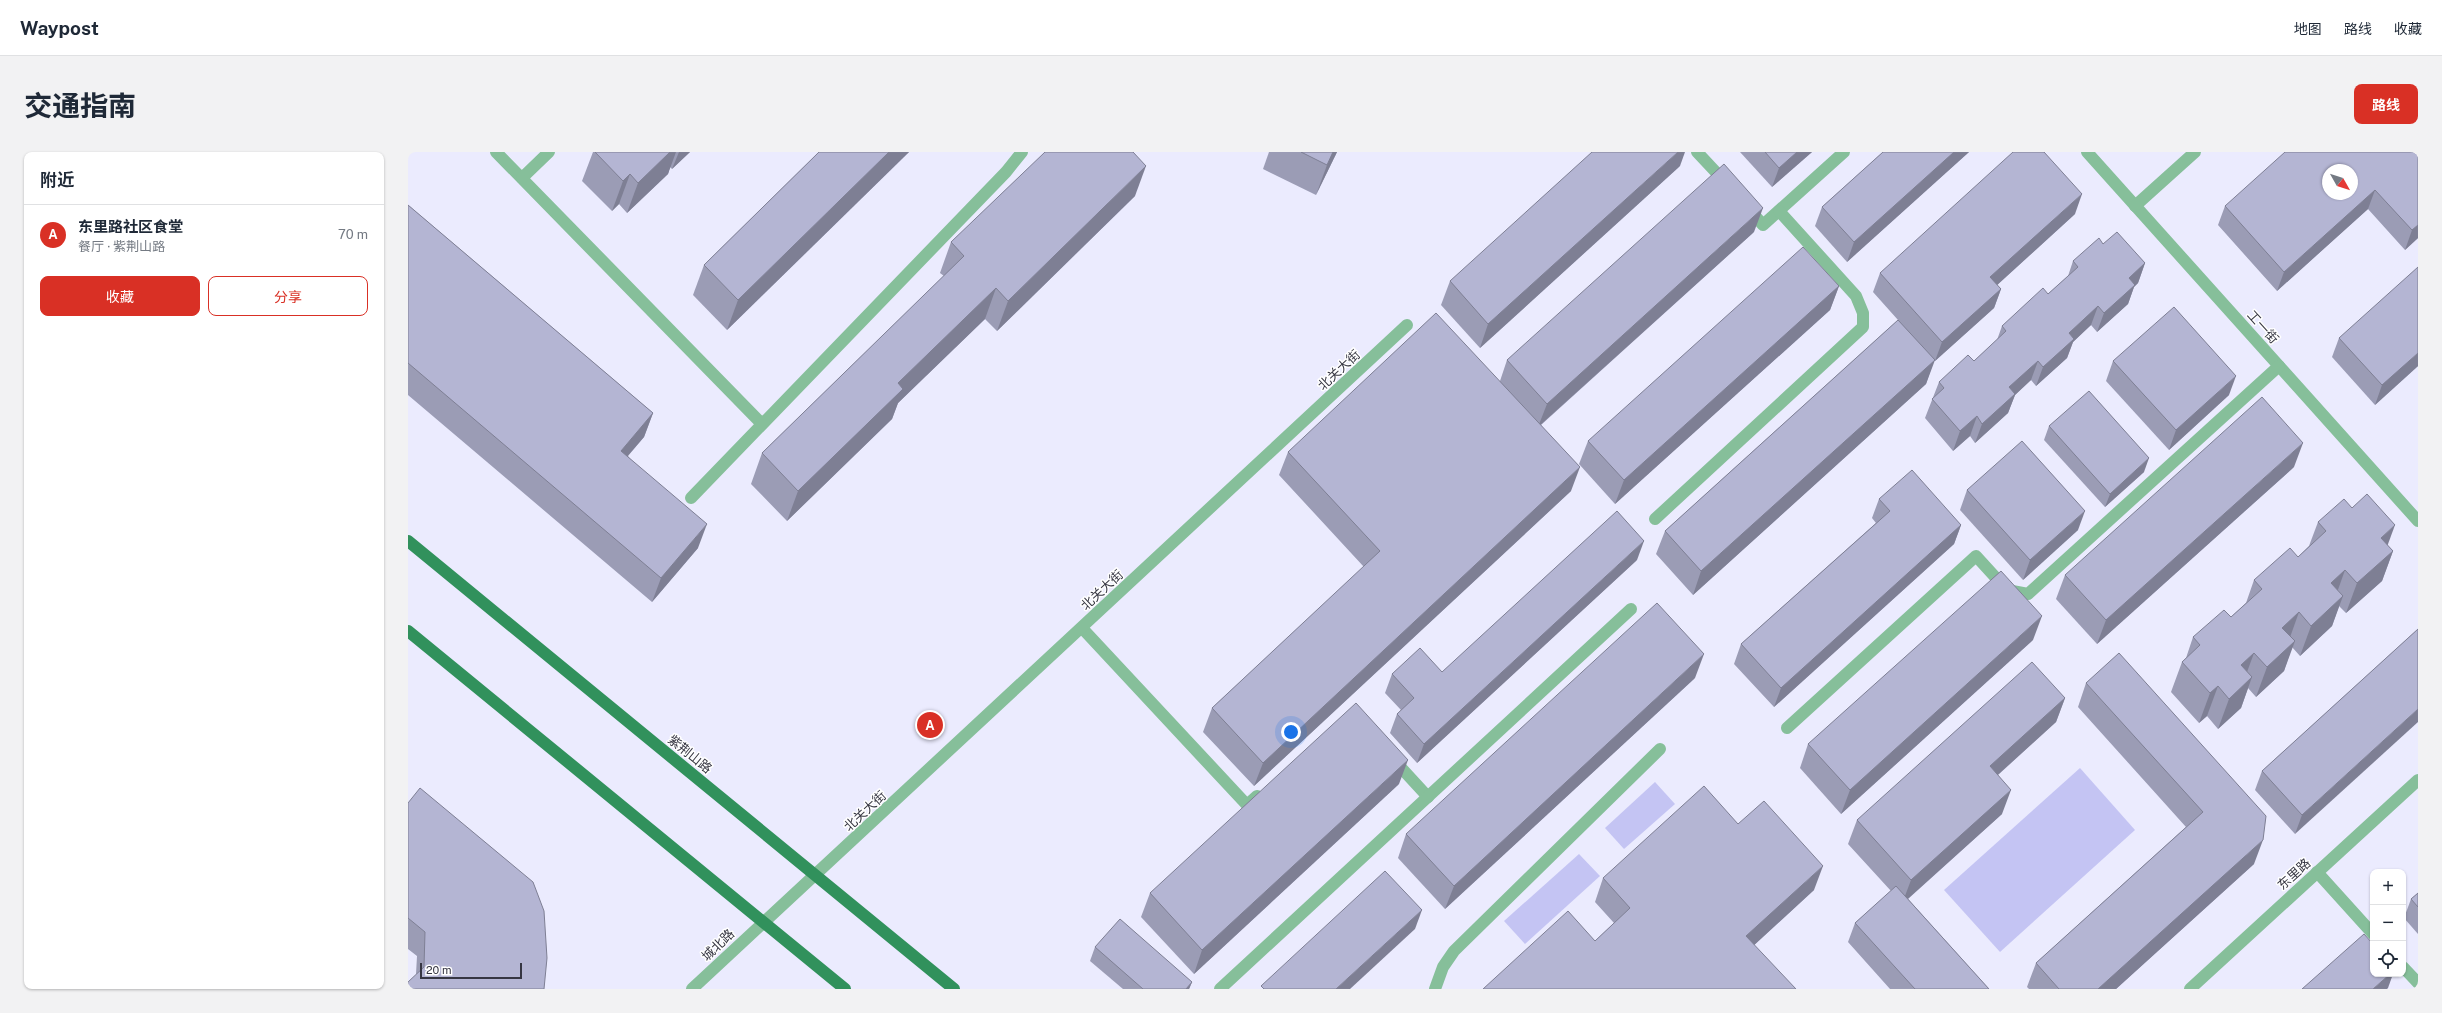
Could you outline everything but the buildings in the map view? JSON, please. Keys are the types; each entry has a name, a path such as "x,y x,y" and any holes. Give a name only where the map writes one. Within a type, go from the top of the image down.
{"main road":[{"name":"紫荆山路","path":"408,541 954,989"},
{"path":"408,631 845,989"}],"street":[{"path":"496,152 762,424"},
{"path":"522,178 549,152"},
{"path":"691,498 1006,172 1022,152"},
{"path":"1697,152 1763,225 1844,152"},
{"name":"工一街","path":"2087,152 2418,521"},
{"path":"2135,206 2195,152"},
{"path":"1654,519 1863,327 1863,313 1856,296 1779,211"},
{"name":"北关大街","path":"763,922 816,876 1407,325"},
{"path":"1787,728 1976,556 2007,590 2028,594 2279,366"},
{"path":"1220,989 1631,609"},
{"path":"1082,628 1247,806 1264,790"},
{"path":"1434,989 1442,966 1454,951 1660,749"},
{"path":"1386,751 1428,797"},
{"name":"东里路","path":"2190,989 2418,780"},
{"path":"2317,872 2370,931"},
{"name":"城北路","path":"692,989 763,922"},
{"path":"2406,970 2418,983"}],"shaded area":[{"path":"2080,768 2135,830 2000,952 1944,890"},
{"path":"1655,782 1675,804 1624,849 1605,828"},
{"path":"1579,854 1600,876 1525,944 1504,921"}],"place":[{"name":"东里路社区食堂","path":"930,725"}]}
